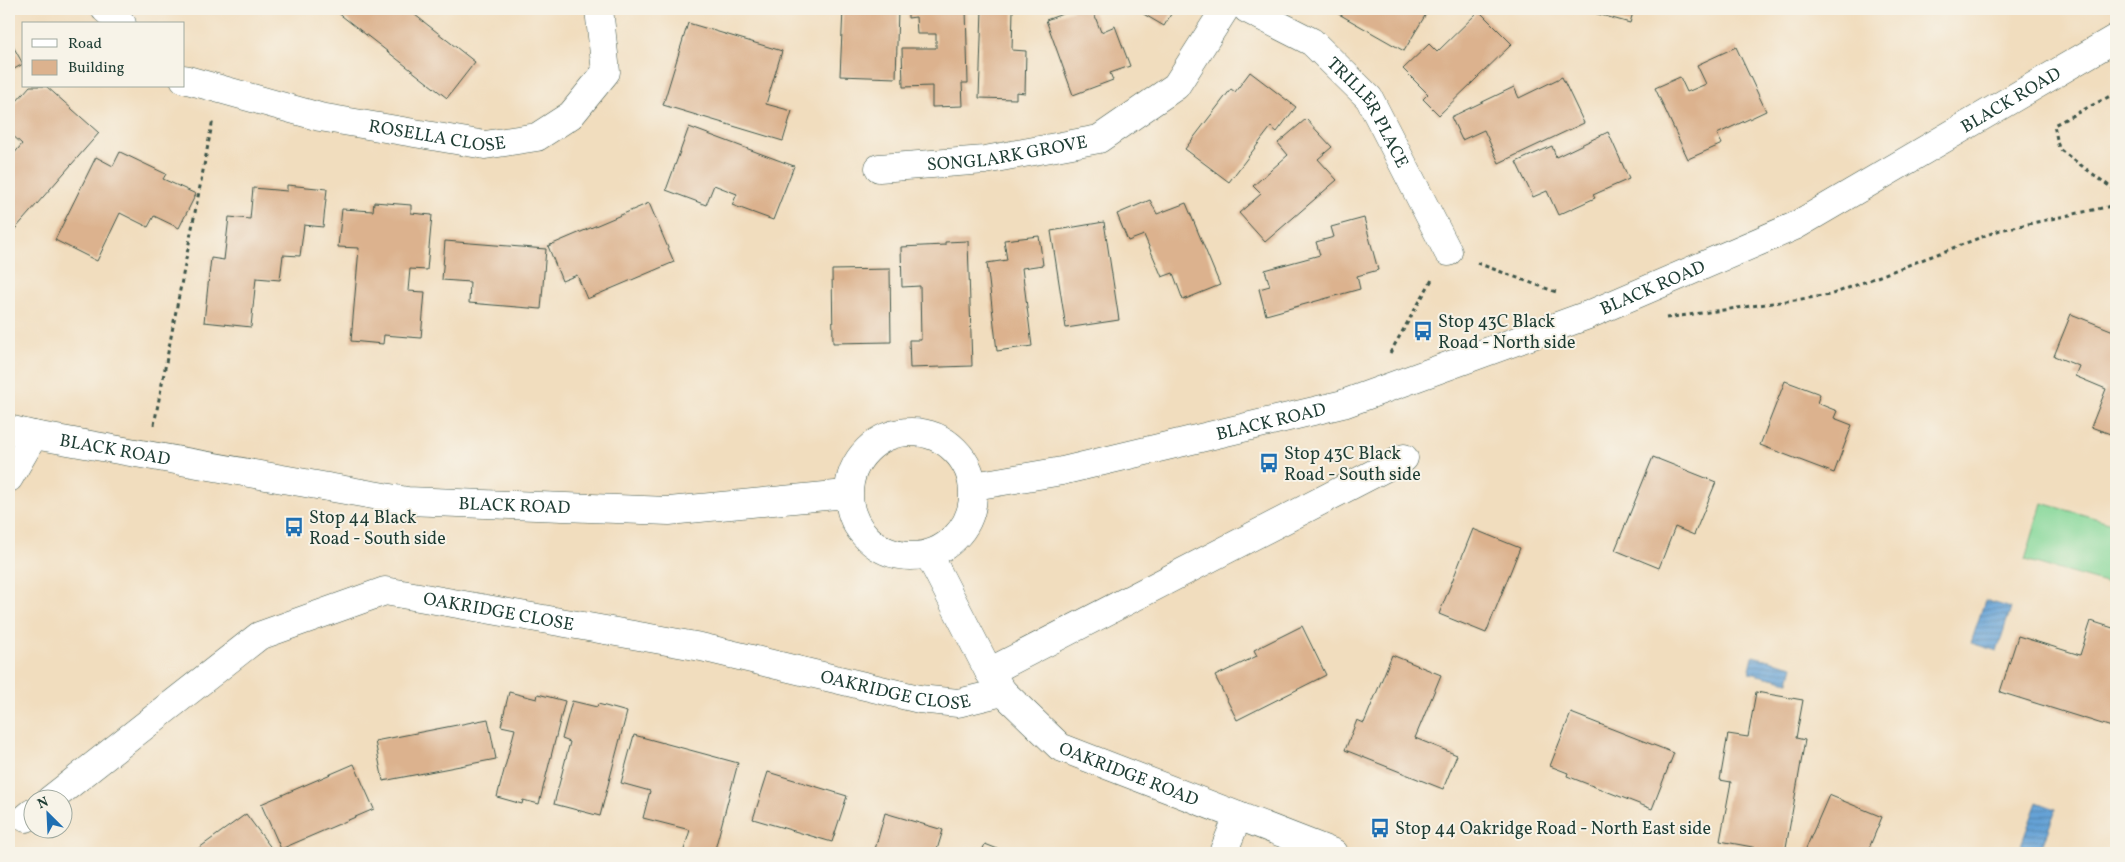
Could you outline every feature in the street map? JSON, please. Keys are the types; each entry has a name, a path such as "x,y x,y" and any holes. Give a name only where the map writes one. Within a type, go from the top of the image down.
{"street":[{"path":"105,9 120,22"},
{"name":"ROSELLA CLOSE","path":"185,80 320,117 485,145 538,137 571,115 606,72 599,9"},
{"name":"SONGLARK GROVE","path":"879,168 985,160 1099,139 1176,86 1226,9"},
{"name":"TRILLER PLACE","path":"1247,9 1312,42 1369,98 1448,252"},
{"name":"BLACK ROAD","path":"974,486 1062,471 1343,404 1588,315 1795,226 2116,38"},
{"path":"921,431 954,447 974,486 971,513 957,538 929,555 899,556 861,534 846,494 855,462 886,435 921,431"},
{"path":"9,478 22,432"},
{"name":"BLACK ROAD","path":"22,432 407,501 668,511 846,494"},
{"path":"996,682 1404,458"},
{"name":"OAKRIDGE ROAD","path":"929,555 996,682 1060,747 1334,853"},
{"name":"OAKRIDGE CLOSE","path":"63,790 259,636 385,591 701,647 919,699 958,703 996,682"},
{"path":"1223,853 1238,816"}],"path":[{"path":"148,455 219,89"},
{"path":"2116,93 2054,125 2059,149 2116,191"},
{"path":"1658,320 1830,295 2000,230 2116,205"},
{"path":"1389,354 1448,252 1557,292"}],"green space":[{"path":"2042,503 2116,524 2116,586 2025,560"}],"water":[{"path":"1985,600 2011,608 1997,651 1971,643"},
{"path":"1753,656 1793,666 1789,682 1749,673"},
{"path":"2037,802 2056,809 2040,852 2021,845"}],"building":[{"path":"333,9 412,9 410,11 475,62 447,98"},
{"path":"843,9 898,9 896,78 840,76"},
{"path":"908,9 966,9 968,83 962,83 963,106 932,107 932,86 903,87 902,48 936,48 936,34 917,34 916,17 908,18"},
{"path":"982,9 1013,9 1012,50 1026,51 1025,93 1016,92 1016,99 979,98"},
{"path":"1076,9 1092,9 1101,32 1115,26 1130,66 1110,73 1113,80 1073,95 1046,20"},
{"path":"1135,9 1174,9 1164,26"},
{"path":"1330,9 1429,9 1404,51"},
{"path":"1595,9 1634,9 1630,23 1594,13"},
{"path":"1479,11 1512,44 1439,115 1423,99 1428,94 1403,69 1429,44 1437,52"},
{"path":"688,23 782,51 766,104 792,111 783,141 663,105"},
{"path":"9,39 22,65 9,72"},
{"path":"1736,47 1766,111 1717,134 1722,144 1688,159 1655,88 1680,77 1687,92 1706,84 1697,65"},
{"path":"1250,72 1296,107 1277,132 1271,127 1229,182 1185,149 1231,89 1235,92"},
{"path":"1562,77 1584,123 1499,163 1484,130 1462,140 1451,117 1514,87 1519,98"},
{"path":"28,88 48,88 99,133 9,236 9,160 22,144 9,132 9,110"},
{"path":"1306,119 1332,147 1318,159 1337,180 1265,242 1239,213 1261,194 1253,186 1288,155 1278,143"},
{"path":"689,127 794,166 773,220 732,205 737,194 714,185 706,205 666,190"},
{"path":"1608,132 1629,179 1593,195 1595,198 1558,215 1547,191 1533,197 1516,162 1552,146 1556,157"},
{"path":"120,152 166,174 163,179 196,194 179,228 154,216 148,227 120,213 97,261 55,240 96,157 113,166"},
{"path":"287,185 327,189 323,227 304,225 300,256 283,255 280,280 256,278 251,327 204,322 211,258 224,260 229,217 250,219 253,188 287,191"},
{"path":"1150,200 1157,214 1186,203 1220,285 1183,300 1173,273 1162,277 1144,235 1128,241 1117,214"},
{"path":"374,202 411,205 411,213 432,215 427,270 410,269 408,291 425,292 421,338 384,335 383,344 351,341 359,248 338,247 342,209 373,211"},
{"path":"649,203 674,262 587,299 577,275 562,281 548,246"},
{"path":"1364,218 1378,270 1357,276 1360,289 1266,315 1259,289 1270,286 1265,270 1320,255 1316,242 1334,237 1331,227"},
{"path":"1104,222 1119,320 1066,328 1051,231"},
{"path":"1039,236 1043,265 1022,268 1032,346 997,351 987,263 1007,260 1004,240"},
{"path":"445,241 546,249 541,309 469,303 470,282 442,280"},
{"path":"968,241 972,366 910,368 909,340 921,340 920,286 902,287 901,247 945,245 945,242"},
{"path":"890,269 891,342 833,343 832,270"},
{"path":"2071,314 2116,332 2116,436 2091,427 2106,389 2075,376 2079,366 2054,356"},
{"path":"1785,381 1820,394 1817,403 1837,411 1834,418 1852,425 1834,473 1760,445"},
{"path":"1653,457 1716,482 1694,535 1675,527 1659,568 1615,550"},
{"path":"1473,529 1520,548 1486,633 1439,614"},
{"path":"2091,621 2116,629 2115,728 2000,692 2018,636 2080,655"},
{"path":"1302,626 1326,675 1237,720 1215,676 1257,656 1254,650"},
{"path":"1392,655 1441,675 1415,738 1457,755 1443,789 1345,750 1357,720 1364,723"},
{"path":"509,692 537,699 538,694 565,701 539,804 523,800 522,804 497,797 515,729 501,726"},
{"path":"1756,692 1803,700 1796,738 1805,740 1785,853 1720,841 1731,782 1720,780 1728,734 1748,737"},
{"path":"572,701 597,707 598,704 627,712 600,816 554,804 570,742 562,739"},
{"path":"1571,713 1674,753 1652,809 1567,776 1568,773 1550,766"},
{"path":"488,719 496,759 383,781 375,741"},
{"path":"634,735 738,763 714,853 683,853 690,830 643,818 650,791 621,783"},
{"path":"354,764 374,809 281,849 261,804"},
{"path":"768,772 847,796 832,842 753,819"},
{"path":"1829,795 1882,817 1867,853 1804,853"},
{"path":"885,813 943,830 936,853 874,853"},
{"path":"246,814 275,853 192,853"},
{"path":"985,844 1008,853 981,853"}],"place":[{"name":"Stop 43C Black Road - North side","path":"1423,331"},
{"name":"Stop 43C Black Road - South side","path":"1269,463"},
{"name":"Stop 44 Black Road - South side","path":"294,527"},
{"name":"Stop 44 Oakridge Road - North East side","path":"1380,828"}]}
